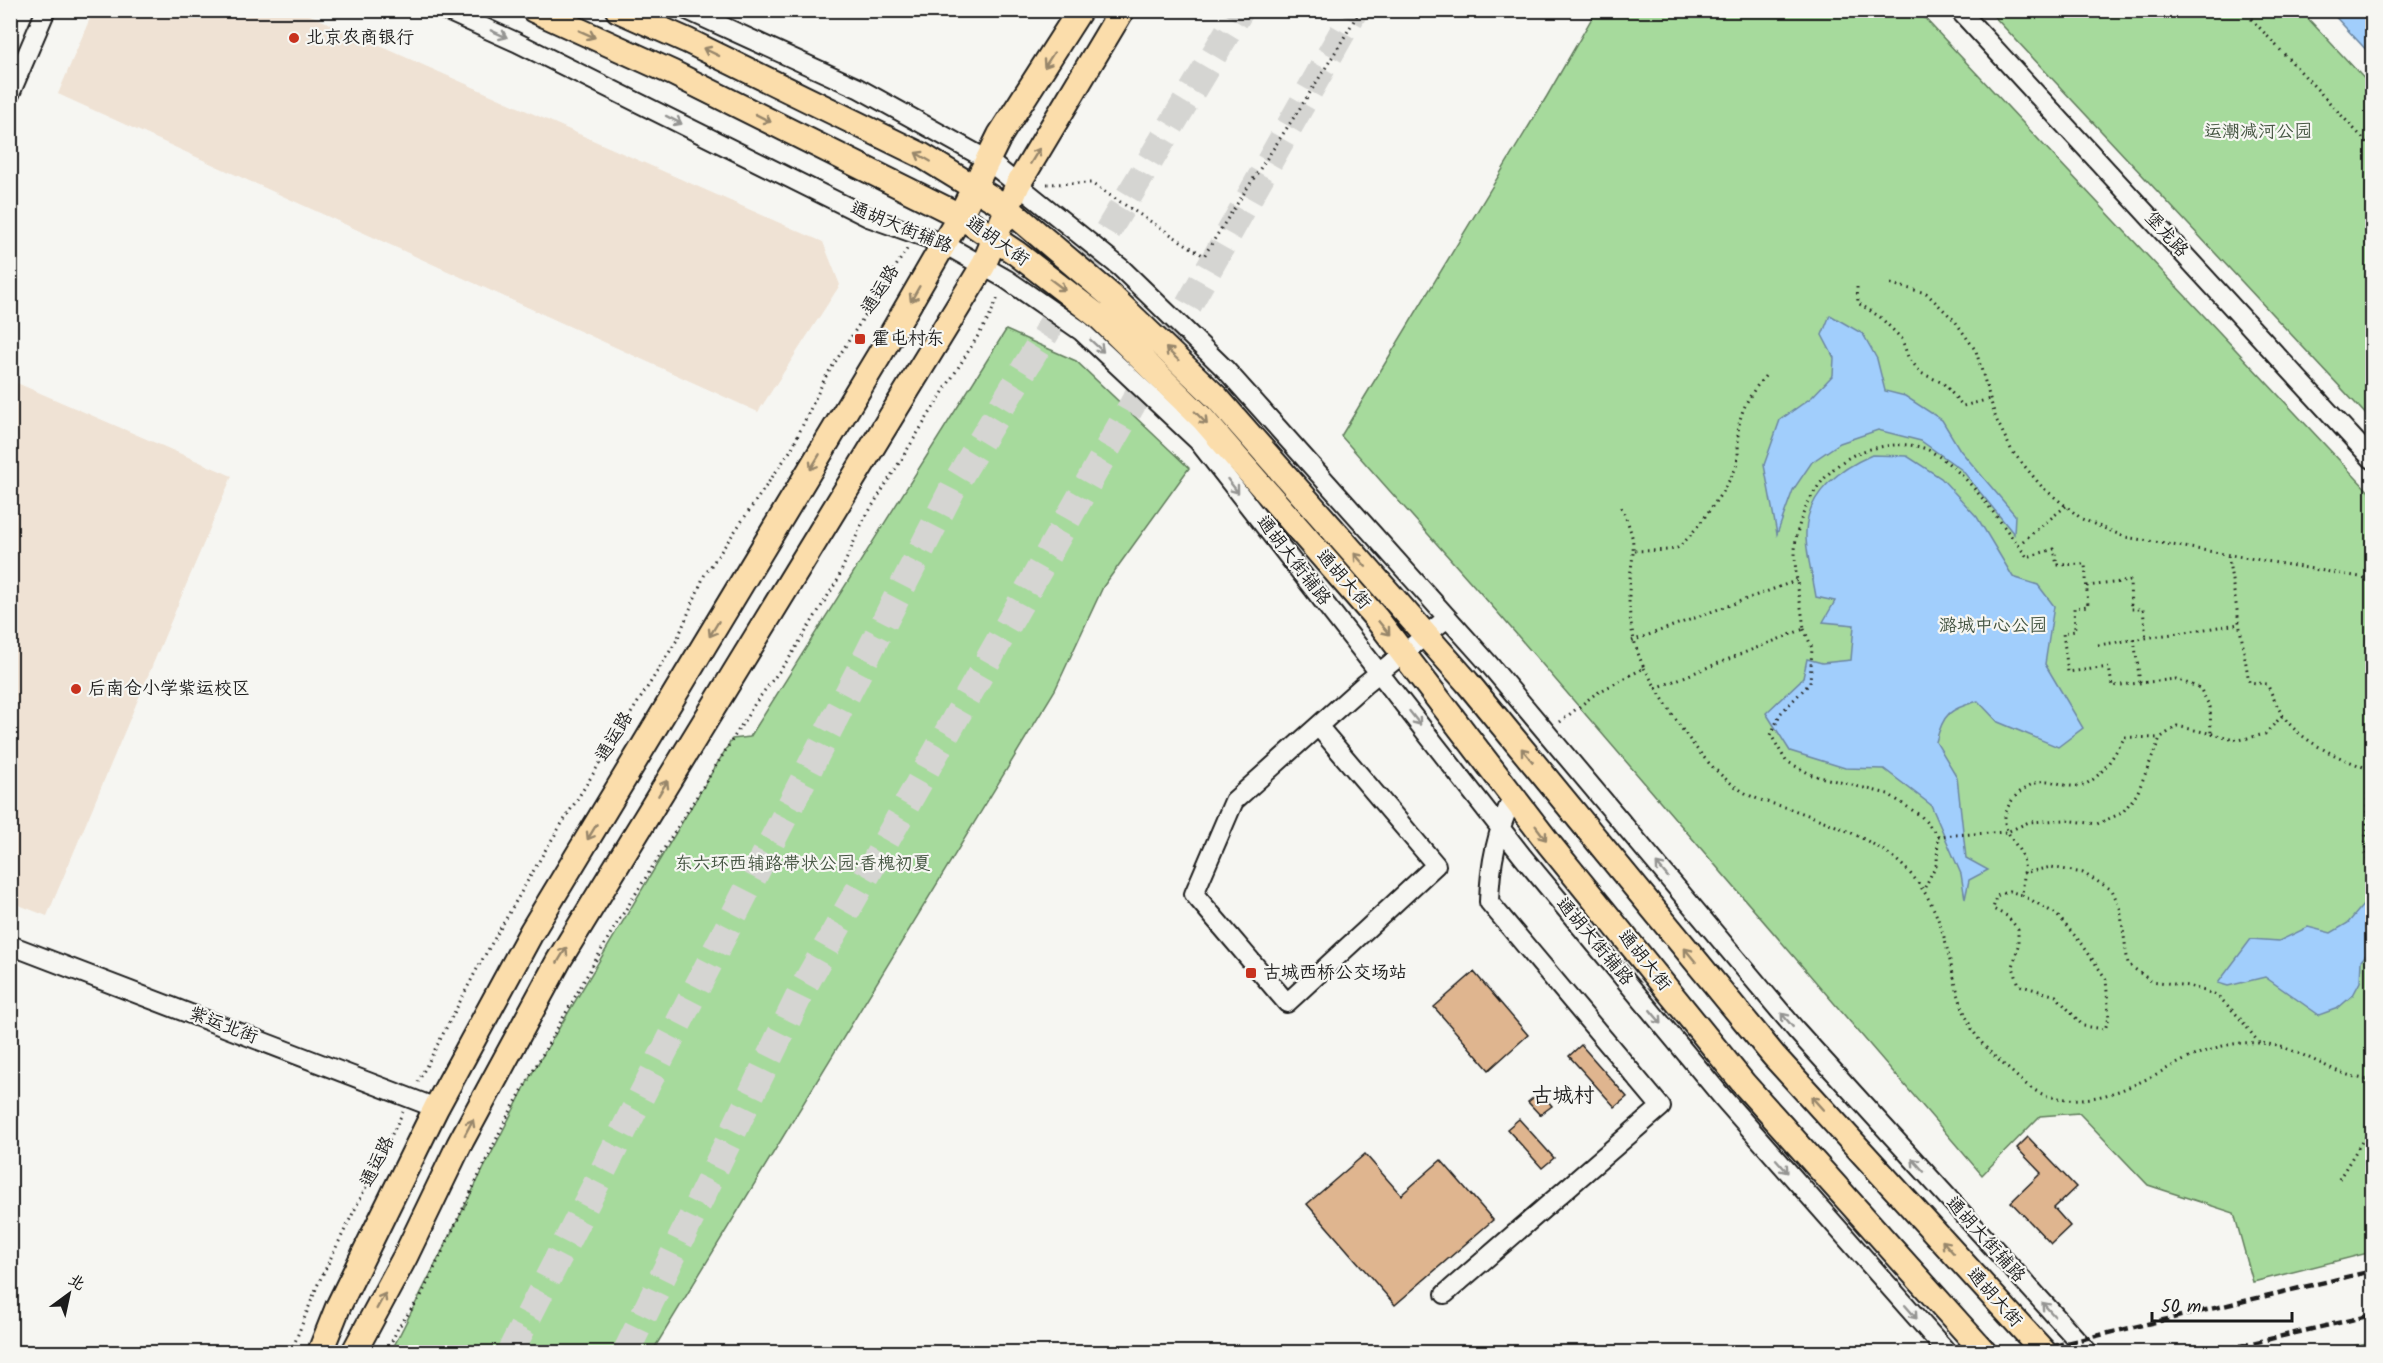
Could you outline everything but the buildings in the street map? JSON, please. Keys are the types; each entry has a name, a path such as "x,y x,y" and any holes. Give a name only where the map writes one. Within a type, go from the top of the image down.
{"main road":[{"name":"通胡大街","path":"534,10 673,73 960,216 994,238 1100,318 1203,419 1404,653 1513,796 1744,1084 1984,1353"},
{"name":"通胡大街","path":"618,10 688,41 921,155 1006,207 1111,296 1217,398 1467,682 1774,1056 2044,1353"},
{"name":"通运路","path":"320,1353 338,1308 436,1108 532,931 944,244 960,216 986,159 1080,10"},
{"path":"354,1353 405,1257 459,1145 559,960 983,266 1006,207 1018,184 1122,10"}],"street":[{"path":"10,94 46,10"},
{"name":"通胡大街辅路","path":"446,10 527,47 868,218 944,244 1006,279 1081,332 1198,441 1499,826 1723,1098 1947,1353"},
{"name":"通胡大街辅路","path":"687,10 858,88 986,159 1121,268 1226,370 1446,619 1488,663 1796,1030 2088,1353"},
{"name":"堡龙路","path":"1959,10 2373,459"},
{"path":"1318,726 1436,865 1287,1004 1194,894 1234,801 1318,726 1379,672 1446,619"},
{"path":"1445,1294 1661,1107 1489,902 1490,868 1499,826 1513,796"},
{"name":"紫运北街","path":"10,945 436,1108"}],"path":[{"path":"1018,184 1091,183 1204,256 1242,195 1282,138 1360,10"},
{"path":"2243,10 2373,148"},
{"name":"通运路","path":"291,1353 318,1284 477,969 546,849 676,640 704,576 791,450 825,378 916,234"},
{"path":"387,1353 398,1328 421,1296 506,1119 611,933 756,702 790,657 837,581 863,521 988,318 1006,279"},
{"path":"1891,284 1926,293 1955,321 1976,351 1990,399 2012,451 2042,487 2082,519 2125,537 2373,579"},
{"path":"1857,287 1858,303 1880,316 1902,339 1908,357 1921,373 1943,383 1963,406 1990,399"},
{"path":"1635,551 1676,549 1688,540 1705,513 1723,493 1737,466 1739,426 1749,394 1767,374"},
{"path":"1923,891 1937,862 1938,836 1921,816 1888,794 1812,775 1786,761 1771,735 1780,714 1810,683 1812,648 1804,629 1796,539 1804,512 1816,488 1840,463 1848,458 1864,450 1898,443 1929,450 1958,469 2027,556 2054,549 2057,565 2085,564 2088,606 2074,608 2076,631 2063,633 2068,672 2109,667 2112,686 2176,679 2200,688 2210,707 2211,734"},
{"path":"1620,505 1632,529 1635,551 1629,594 1632,641 1656,688 1697,747 1731,781 1748,794 1834,824 1872,845 1907,869 1935,908 1949,950 1960,1000 1973,1031 2000,1061 2030,1088 2052,1097 2082,1098 2124,1091 2151,1079 2185,1058 2205,1050 2259,1042 2304,1053 2337,1071 2370,1080 2373,1102"},
{"path":"2018,544 2066,506"},
{"path":"2228,555 2248,681 2267,684 2282,716 2307,738 2340,759 2371,769 2365,855 2373,867"},
{"path":"1632,641 1798,580"},
{"path":"2086,586 2130,580 2131,609 2143,609 2146,638"},
{"path":"2098,645 2239,624"},
{"path":"1656,688 1804,629"},
{"path":"2134,639 2140,683"},
{"path":"1546,732 1595,694 1644,668"},
{"path":"1938,836 2007,832 2029,822 2065,820 2097,824 2122,813 2137,794 2160,738 2178,726 2239,740 2265,734 2282,716"},
{"path":"2022,895 2024,863 2018,847 2007,832 2005,819 2008,804 2024,788 2045,781 2066,786 2084,785 2106,767 2125,737 2160,738"},
{"path":"2023,873 2051,867 2083,873 2112,890 2120,908 2128,964 2151,981 2189,986 2217,995 2259,1042"},
{"path":"2009,891 2022,895 2056,914 2082,944 2106,979 2109,1018 2105,1029 2083,1026 2056,996 2019,985 2013,967 2018,946 2018,929 2007,916 1993,909 1996,896 2009,891"},
{"path":"2339,1179 2363,1140 2373,1134"}],"shaded area":[{"path":"93,11 301,11 823,242 840,285 758,412 58,94"},
{"name":"后南仓小学紫运校区","path":"10,380 232,476 47,916 11,902"}],"green space":[{"name":"潞城中心公园","path":"1596,11 1918,11 2372,495 2372,1252 2253,1282 2234,1213 2148,1185 2079,1113 2040,1116 1982,1175 1499,614 1341,436"},
{"name":"运潮减河公园","path":"1989,11 2301,11 2372,87 2372,421"},
{"name":"东六环西辅路带状公园·香槐初夏","path":"1006,330 1076,361 1189,468 1103,587 1055,690 652,1352 391,1352 531,1075 732,739 750,737"},
{"path":"2372,1342 2372,1352 2328,1352"}],"water":[{"path":"2330,11 2372,11 2372,56"},
{"path":"1830,315 1863,334 1877,359 1885,391 1905,396 1942,420 1960,450 2015,515 2014,534 1962,470 1921,441 1878,430 1840,443 1812,462 1793,490 1777,534 1764,465 1780,420 1812,397 1833,375 1834,358 1822,335"},
{"path":"1872,455 1907,456 1941,478 1977,517 2013,577 2038,585 2054,606 2045,664 2083,728 2058,747 1998,722 1978,701 1954,710 1945,718 1936,742 1957,777 1966,858 1988,870 1969,880 1965,899 1961,874 1931,805 1884,769 1845,768 1790,751 1766,713 1803,678 1807,659 1822,663 1851,660 1854,625 1823,622 1835,601 1816,597 1806,532 1812,505 1827,484 1848,467"},
{"path":"2369,898 2372,903 2372,947 2361,961 2360,982 2353,995 2338,1008 2319,1015 2265,977 2228,986 2218,983 2251,939 2279,941 2308,927 2331,933 2348,923"}],"tunnel":[{"path":"510,1352 955,484 1241,10"},
{"path":"626,1352 802,990 1355,10"}],"railway":[{"path":"2028,1352 2372,1271"},
{"path":"2214,1352 2372,1315"}],"place":[{"name":"北京农商银行","path":"294,38"},
{"name":"霍屯村东","path":"860,339"},
{"name":"后南仓小学紫运校区","path":"76,689"},
{"name":"古城西桥公交场站","path":"1251,973"}],"district":[{"name":"古城村","path":"1563,1096"}]}
